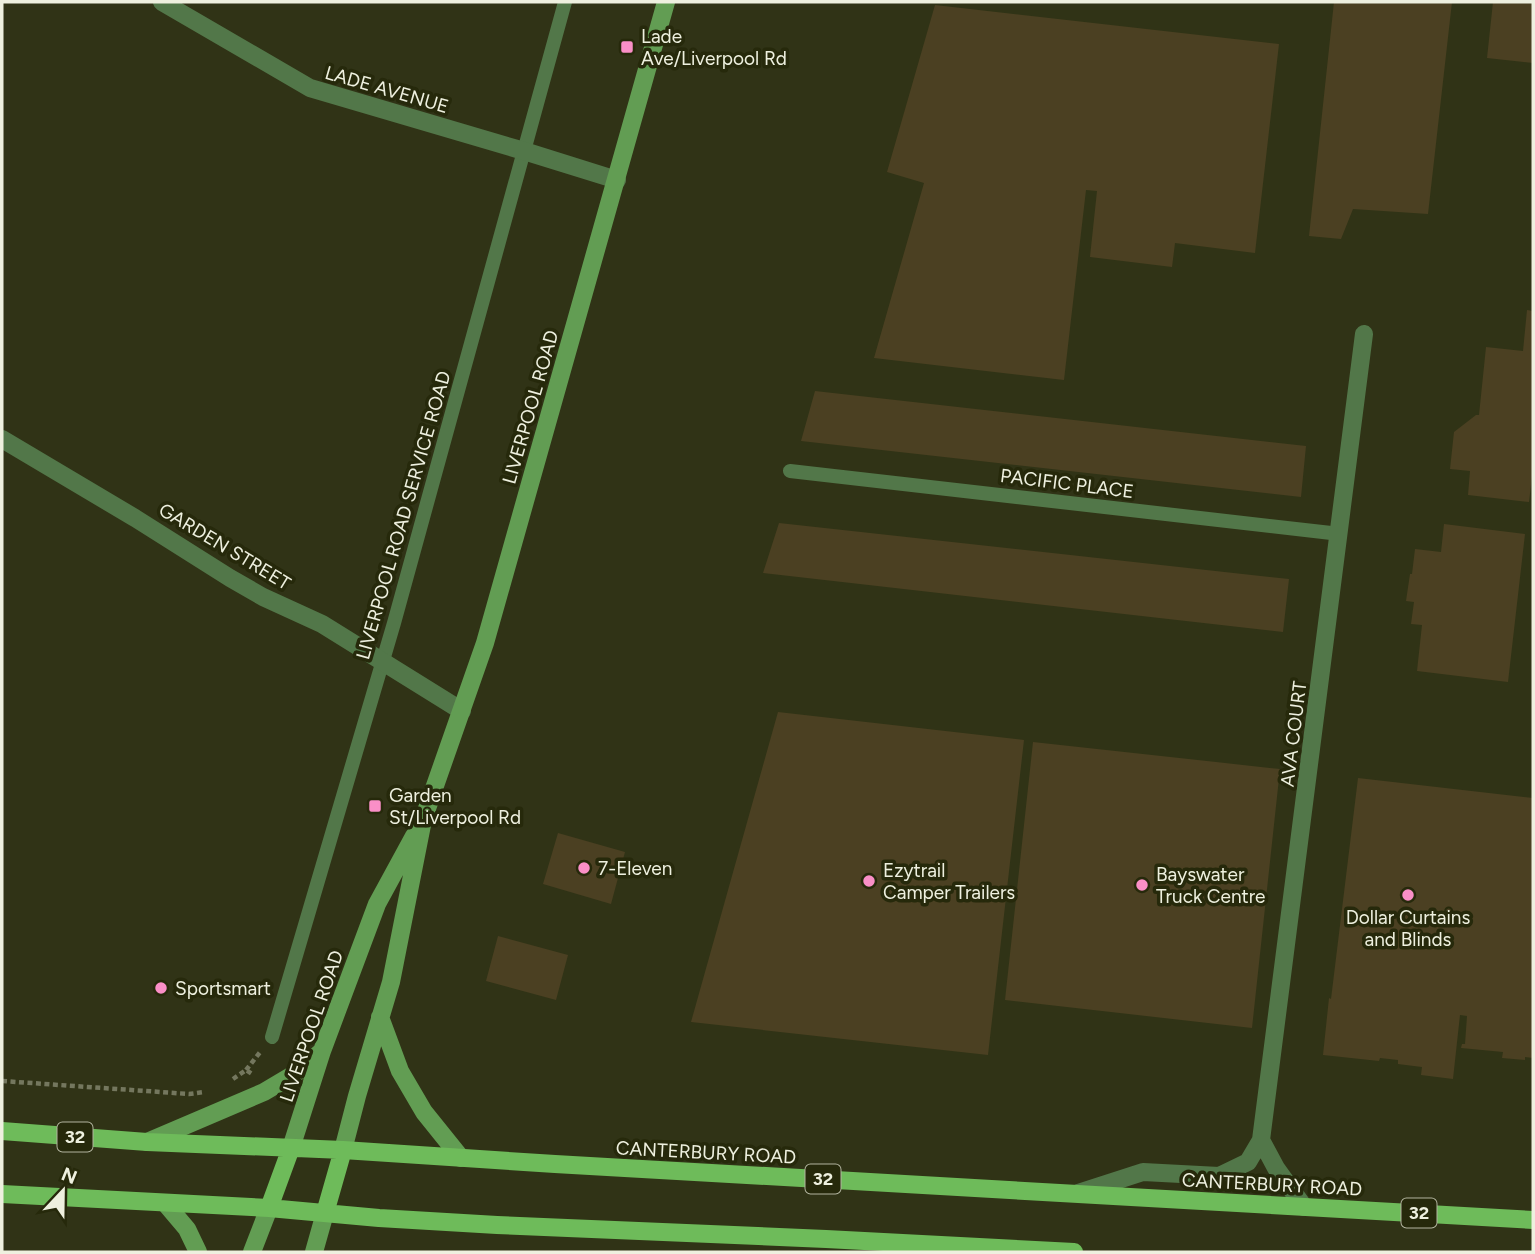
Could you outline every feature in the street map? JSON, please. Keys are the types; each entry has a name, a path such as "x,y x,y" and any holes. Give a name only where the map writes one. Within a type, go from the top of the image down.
{"main road":[{"name":"LIVERPOOL ROAD","path":"314,1252 391,982 423,820 485,643 666,2"},
{"name":"LIVERPOOL ROAD","path":"252,1252 377,904 423,820"},
{"path":"380,1017 400,1071 424,1112 461,1158"},
{"path":"148,1142 264,1092 296,1073 323,1051"},
{"name":"CANTERBURY ROAD","path":"2,1131 148,1142 343,1150 1533,1220"},
{"path":"2,1194 269,1208 497,1225 826,1238 1074,1252"},
{"path":"165,1203 187,1229 198,1252"}],"street":[{"name":"LADE AVENUE","path":"162,2 310,88 617,180"},
{"name":"AVA COURT","path":"1261,1140 1364,334"},
{"name":"GARDEN STREET","path":"2,439 230,578 263,597 322,624 462,711"},
{"path":"1077,1194 1143,1172 1219,1176 1248,1162 1261,1140"},
{"path":"1261,1140 1276,1168 1304,1207"}],"lane":[{"name":"LIVERPOOL ROAD SERVICE ROAD","path":"272,1037 382,662 565,2"},
{"name":"PACIFIC PLACE","path":"790,471 1340,534"}],"path":[{"path":"226,1084 246,1070 254,1075 264,1092"},
{"path":"2,1081 189,1094 216,1090"}],"building":[{"path":"1334,2 1452,2 1428,214 1353,209 1341,239 1309,236"},
{"path":"1493,2 1533,2 1533,63 1487,58"},
{"path":"935,5 1279,44 1255,253 1175,243 1172,267 1090,257 1097,191 1086,190 1064,380 874,358 924,183 887,172"},
{"path":"1527,310 1533,311 1533,468 1529,502 1468,495 1470,471 1450,469 1454,432 1479,415 1486,347 1523,351"},
{"path":"815,391 1306,446 1301,497 801,441"},
{"path":"779,523 1289,579 1283,632 763,573"},
{"path":"1444,524 1525,534 1508,682 1417,671 1422,625 1411,624 1414,602 1406,601 1410,574 1415,549 1441,552"},
{"name":"Ezytrail Camper Trailers","path":"778,712 1024,740 988,1055 691,1022"},
{"name":"Bayswater Truck Centre","path":"1033,742 1280,769 1252,1028 1005,1000"},
{"name":"Dollar Curtains and Blinds","path":"1358,778 1533,798 1533,1058 1502,1058 1503,1052 1461,1048 1462,1044 1465,1044 1467,1016 1460,1015 1453,1079 1421,1075 1422,1067 1398,1064 1398,1060 1380,1058 1379,1061 1323,1055"},
{"name":"7-Eleven","path":"558,833 625,852 611,904 543,884"},
{"path":"498,936 568,955 556,1000 486,981"}],"place":[{"name":"Lade Ave/Liverpool Rd","path":"627,47"},
{"name":"Garden St/Liverpool Rd","path":"375,806"},
{"name":"7-Eleven","path":"584,868"},
{"name":"Ezytrail Camper Trailers","path":"869,881"},
{"name":"Bayswater Truck Centre","path":"1142,885"},
{"name":"Dollar Curtains and Blinds","path":"1408,895"},
{"name":"Sportsmart","path":"161,988"}]}
